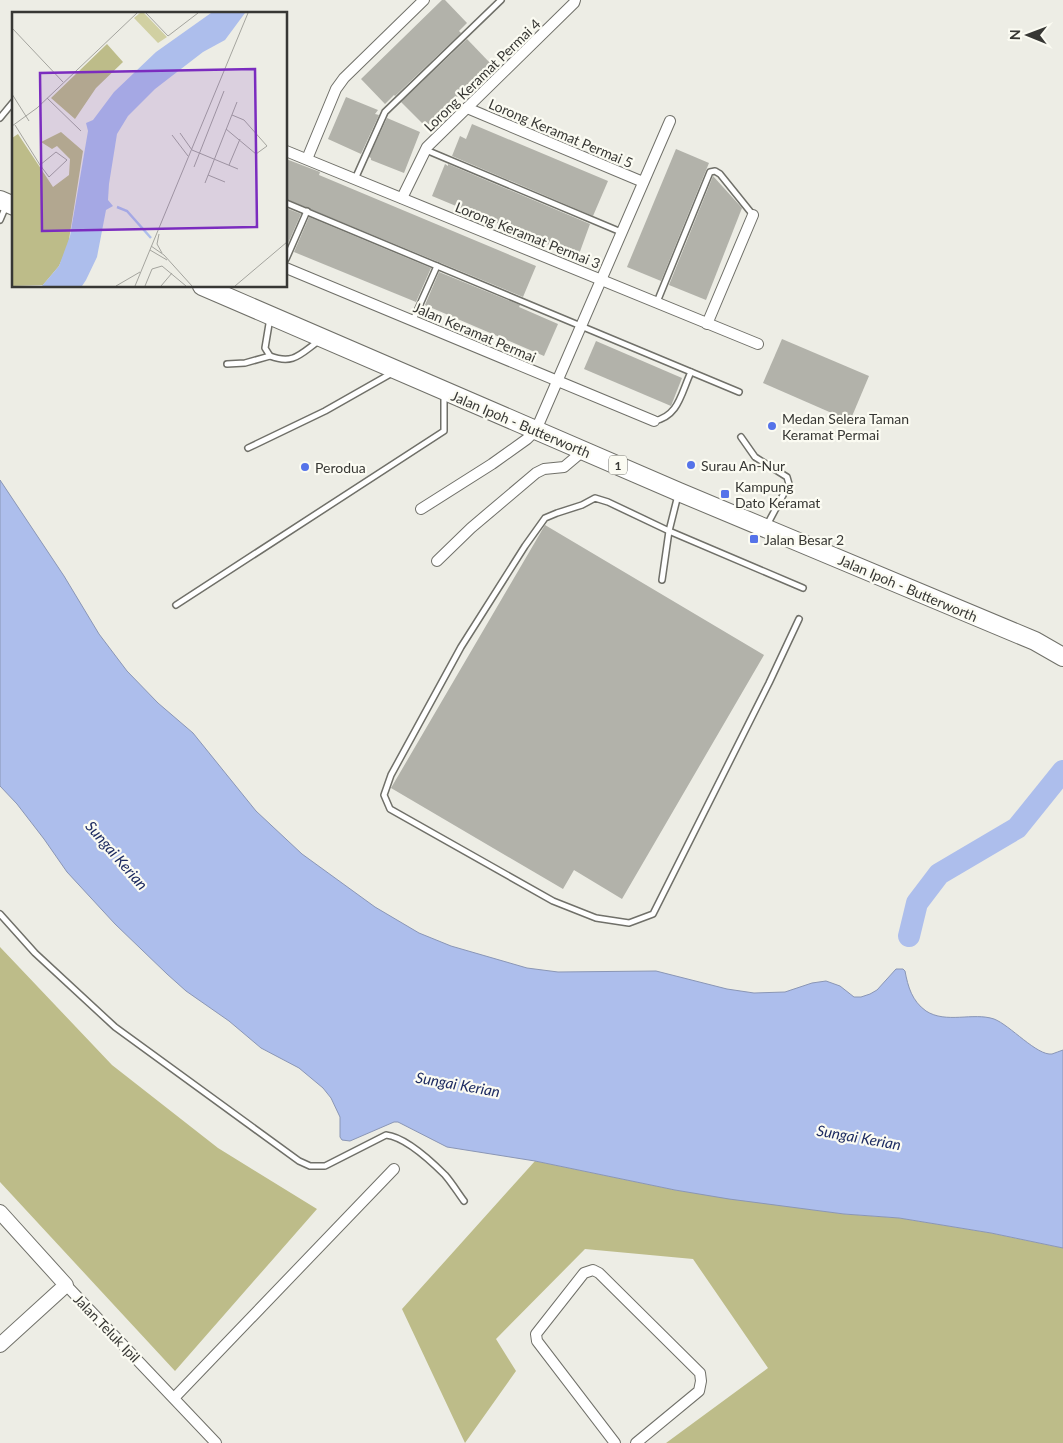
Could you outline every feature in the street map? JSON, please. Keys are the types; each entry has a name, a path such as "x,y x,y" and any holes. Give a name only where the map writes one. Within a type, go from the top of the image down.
{"highway":[{"name":"Jalan Ipoh - Butterworth","path":"207,288 679,492 1035,641 1063,649"},
{"name":"Jalan Ipoh - Butterworth","path":"1035,641 1063,657"}],"street":[{"path":"308,159 336,89 424,0"},
{"name":"Lorong Keramat Permai 4","path":"402,198 426,150 574,2"},
{"name":"Lorong Keramat Permai 5","path":"467,108 643,182"},
{"path":"421,509 506,454 536,430 670,121"},
{"name":"Lorong Keramat Permai 3","path":"288,152 758,344"},
{"path":"707,324 754,215"},
{"name":"Jalan Keramat Permai","path":"288,269 654,421"},
{"path":"438,561 471,528 536,473 544,469 564,467 583,450"},
{"path":"174,1398 394,1169"},
{"name":"Jalan Teluk Ipil","path":"0,1212 66,1285 216,1443"},
{"path":"615,1443 537,1341 536,1334 584,1273 593,1270 599,1273 700,1373 699,1391 636,1443"},
{"path":"0,1345 66,1285"}],"lane":[{"path":"355,179 385,112 501,0"},
{"path":"0,118 12,103"},
{"path":"426,150 621,232"},
{"path":"656,303 710,172 715,171 720,174 754,215"},
{"path":"0,220 7,203"},
{"path":"288,204 739,392"},
{"path":"288,254 307,211"},
{"path":"413,320 437,266"},
{"path":"270,316 265,348 270,356"},
{"path":"227,364 245,363 270,356 282,360 293,359 322,338"},
{"path":"248,448 325,411 397,370"},
{"path":"654,421 664,419 674,412 691,372"},
{"path":"176,604 444,431 444,391"},
{"path":"741,436 754,457 787,477 789,481 765,528"},
{"path":"662,580 669,532 679,492"},
{"path":"799,619 769,683 653,914 629,923 596,918 553,901 390,809 384,796 391,775 462,647 525,546 545,518 595,498 608,502 669,532 803,588"},
{"path":"0,914 35,953 115,1027 299,1161 310,1166 326,1166 386,1135 392,1136 420,1152 446,1176 464,1201"}],"shaded area":[{"path":"0,947 112,1065 218,1148 317,1209 175,1371 0,1182"},
{"path":"535,1161 675,1190 844,1214 899,1218 991,1233 1063,1248 1063,1443 666,1443 768,1368 693,1259 585,1249 496,1339 516,1371 465,1443 402,1309"}],"water":[{"name":"Sungai Kerian","path":"0,480 64,576 99,634 127,671 158,703 193,733 256,811 302,854 375,907 419,933 451,946 527,968 558,972 656,971 727,989 754,993 785,992 812,983 826,981 840,986 854,997 861,997 877,990 896,969 903,969 914,998 926,1011 942,1017 986,1017 994,1019 1039,1050 1052,1054 1063,1050 1063,1248 991,1233 899,1218 844,1214 729,1199 675,1190 535,1161 447,1147 398,1122 350,1141 342,1140 340,1137 340,1117 331,1098 323,1088 299,1068 261,1048 229,1021 186,991 167,974 115,924 67,872 17,804 0,786"}],"building":[{"path":"442,0 445,0 467,23 459,31 461,33 385,104 361,79"},
{"path":"467,39 491,64 426,127 401,102"},
{"path":"346,97 378,110 375,114 379,115 361,154 328,139"},
{"path":"387,118 420,132 404,173 371,160 369,157"},
{"path":"472,124 608,181 593,216 452,156 460,136 466,139"},
{"path":"676,149 709,163 661,281 627,267"},
{"path":"288,160 320,172 319,175 536,266 523,297 288,200"},
{"path":"445,164 590,224 578,257 432,196"},
{"path":"713,176 742,208 706,300 669,285"},
{"path":"288,209 301,214 288,243"},
{"path":"309,217 431,268 416,302 294,252"},
{"path":"439,272 520,305 519,307 558,324 544,356 425,305"},
{"path":"782,339 869,376 850,421 763,383"},
{"path":"596,341 682,378 671,406 584,369"},
{"path":"545,525 764,655 622,899 574,870 563,889 391,788"}],"waterway":[{"path":"909,936 917,903 939,874 1017,828 1063,771"}],"place":[{"name":"Medan Selera Taman Keramat Permai","path":"772,426"},
{"name":"Surau An-Nur","path":"691,465"},
{"name":"Perodua","path":"305,467"},
{"name":"Kampung Dato Keramat","path":"725,494"},
{"name":"Jalan Besar 2","path":"754,539"}]}
